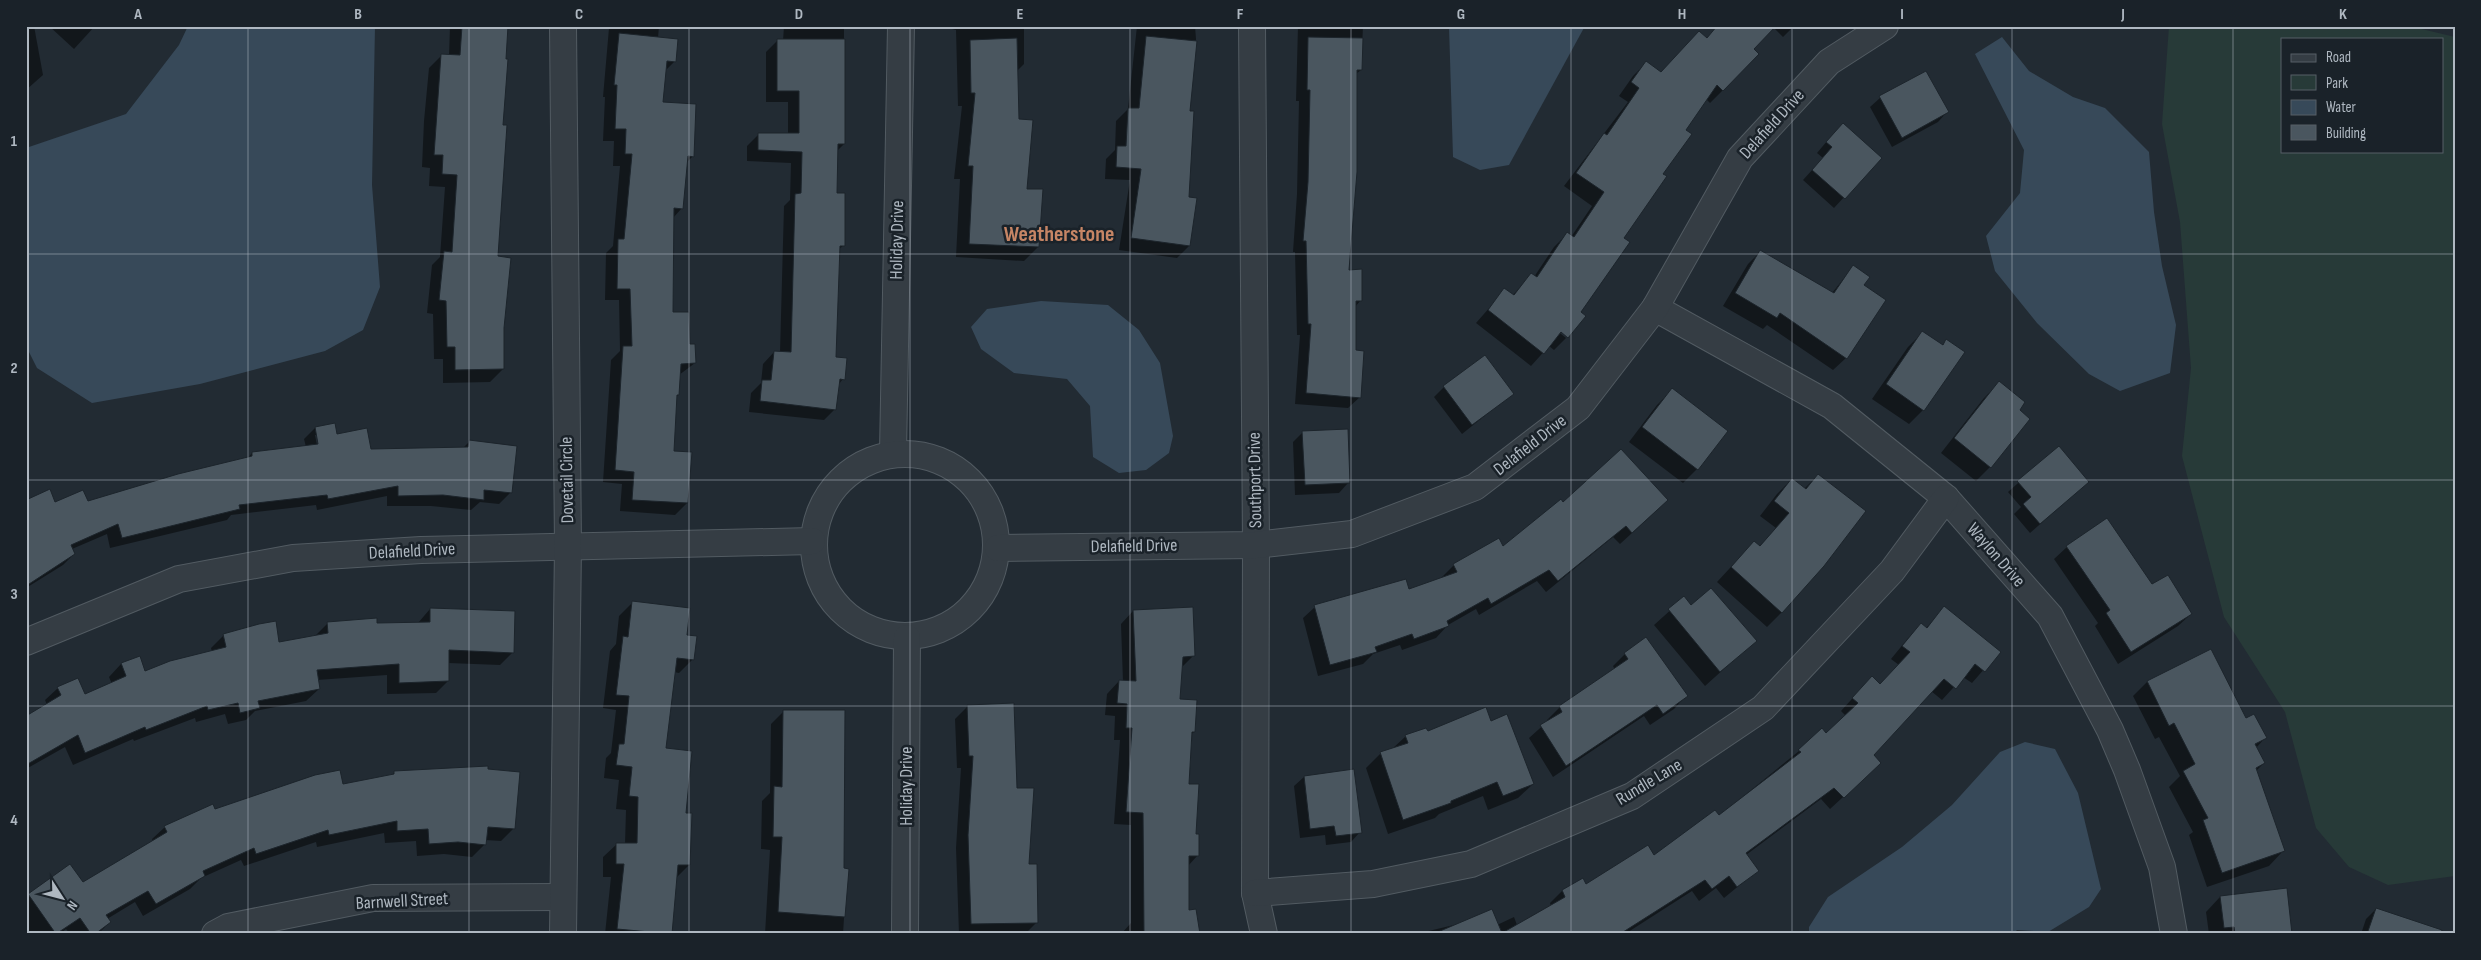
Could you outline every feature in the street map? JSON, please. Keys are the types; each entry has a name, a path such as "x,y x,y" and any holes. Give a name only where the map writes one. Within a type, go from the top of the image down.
{"street":[{"name":"Dovetail Circle","path":"563,26 568,546 563,934"},
{"name":"Holiday Drive","path":"893,453 901,26"},
{"name":"Southport Drive","path":"1252,26 1256,545 1255,893 1264,934"},
{"name":"Delafield Drive","path":"998,548 1256,545 1352,534 1475,487 1578,408 1655,308 1740,158 1829,62 1885,26"},
{"name":"Waylon Drive","path":"1655,308 1832,406 1946,498 2050,616 2110,730 2162,867 2174,934"},
{"path":"893,453 939,459 973,482 991,511 998,548 990,579 963,616 936,632 907,638 869,630 832,604 817,577 812,541 819,510 828,494 860,464 893,453"},
{"name":"Rundle Lane","path":"1255,893 1374,884 1471,864 1632,796 1763,708 1892,571 1946,498"},
{"name":"Delafield Drive","path":"26,642 179,580 293,558 421,550 812,541"},
{"name":"Holiday Drive","path":"905,934 907,638"},
{"name":"Barnwell Street","path":"214,934 228,927 373,898 563,897"}],"green space":[{"path":"2169,26 2409,26 2455,37 2455,876 2388,885 2349,867 2316,828 2285,712 2224,617 2182,456 2191,368 2180,222 2162,124"}],"water":[{"path":"188,26 375,26 372,185 380,287 363,330 325,351 200,384 92,403 37,368 26,346 26,148 126,114 179,45"},
{"path":"1449,26 1585,26 1509,165 1480,170 1453,157"},
{"path":"2002,37 2029,71 2073,97 2105,108 2149,152 2154,212 2162,266 2176,325 2170,373 2120,391 2089,374 2037,323 1995,271 1986,236 2020,193 2024,150 1975,54"},
{"path":"1041,301 1108,305 1139,330 1160,363 1173,436 1169,453 1146,470 1119,473 1093,457 1090,406 1067,379 1014,373 981,349 971,327 987,309"},
{"path":"2025,742 2055,749 2078,793 2101,889 2089,907 2048,932 2017,930 2013,934 1809,934 1809,927 1828,897 1902,847 1952,805 2000,752"}],"building":[{"path":"462,26 508,26 506,59 508,59 503,125 507,125 498,256 511,258 504,328 504,369 455,370 455,347 447,347 446,301 439,300 444,251 452,252 457,175 442,174 443,155 434,155 441,54 460,55"},
{"path":"1717,26 1776,26 1754,49 1759,54 1723,91 1717,85 1686,130 1692,134 1663,174 1667,176 1624,238 1630,242 1581,312 1586,316 1568,338 1561,332 1544,354 1488,310 1504,288 1514,295 1531,273 1537,277 1567,232 1574,237 1604,192 1576,173 1604,133 1607,135 1639,88 1631,82 1646,61 1661,72 1699,31 1707,38"},
{"path":"619,33 678,39 676,62 667,61 663,102 696,104 694,157 688,156 683,209 674,208 673,312 689,312 690,344 695,344 696,363 681,364 679,395 677,395 674,451 692,452 688,503 632,500 634,472 615,470 623,346 632,346 630,289 617,289 618,239 624,239 632,154 625,154 626,129 615,129 617,85 614,85"},
{"path":"1146,36 1197,41 1190,111 1194,111 1189,197 1197,198 1190,246 1131,238 1141,169 1116,167 1117,146 1126,146 1128,108 1139,108"},
{"path":"1308,37 1363,38 1362,70 1357,70 1357,172 1349,270 1362,269 1362,301 1356,301 1356,350 1364,351 1361,398 1306,393 1311,324 1308,324 1306,241 1303,241 1308,182 1310,90 1307,90"},
{"path":"1017,38 1019,119 1033,120 1027,189 1043,189 1039,247 969,244 973,166 968,166 975,93 971,93 970,40"},
{"path":"777,39 845,39 845,144 838,144 837,193 845,193 845,246 840,246 836,357 847,358 845,380 840,379 836,410 760,401 762,380 771,380 774,351 791,352 795,194 801,193 802,152 758,150 758,133 799,133 799,91 777,91"},
{"path":"1926,71 1949,112 1902,138 1879,96"},
{"path":"1843,123 1882,158 1845,199 1812,170 1832,147 1826,142"},
{"path":"1760,250 1834,293 1853,265 1870,277 1864,285 1886,300 1847,359 1780,313 1777,318 1735,293"},
{"path":"1922,331 1943,345 1946,339 1965,352 1924,411 1886,384"},
{"path":"1485,355 1514,394 1472,425 1443,386"},
{"path":"1999,381 2025,402 2020,410 2030,419 1991,468 1954,438"},
{"path":"1672,388 1728,431 1698,470 1642,427"},
{"path":"335,423 337,434 367,428 371,449 468,447 469,440 517,446 512,493 484,490 484,500 443,495 398,496 398,486 328,499 327,495 239,505 240,509 122,538 118,524 71,545 75,554 26,586 26,500 50,489 55,502 83,490 88,501 178,474 252,456 252,452 318,444 315,427"},
{"path":"1348,429 1350,483 1305,485 1302,431"},
{"path":"2059,446 2089,482 2040,524 2023,504 2031,497 2017,481"},
{"path":"1621,449 1668,500 1632,533 1626,526 1558,581 1549,570 1491,604 1488,598 1447,621 1449,626 1414,639 1412,634 1375,647 1377,652 1330,665 1314,605 1406,579 1409,589 1457,572 1453,564 1499,538 1503,546 1561,499 1563,502"},
{"path":"1818,474 1866,511 1824,566 1782,613 1731,567 1754,541 1760,546 1789,513 1774,501 1792,478 1806,489"},
{"path":"2107,518 2152,584 2168,575 2192,614 2131,652 2106,613 2110,610 2066,546"},
{"path":"1711,588 1757,641 1720,672 1668,609 1684,596 1691,605"},
{"path":"632,601 690,608 687,635 697,636 694,660 677,658 666,748 692,751 686,813 692,813 690,865 678,865 672,934 617,929 624,864 616,864 616,843 637,843 638,797 629,796 632,767 616,765 619,744 624,744 629,696 616,695 623,636 628,637"},
{"path":"1944,606 2001,652 1985,672 1975,664 1956,689 1944,679 1874,755 1881,763 1844,798 1834,788 1746,853 1759,871 1737,887 1729,876 1712,889 1705,880 1620,934 1433,934 1492,909 1502,933 1565,897 1562,890 1583,878 1586,884 1648,845 1654,855 1715,810 1719,815 1801,752 1798,750 1822,728 1826,733 1858,703 1852,698 1872,676 1880,684 1910,652 1902,646 1921,623 1927,628"},
{"path":"1193,607 1195,656 1183,657 1180,699 1197,700 1195,732 1192,732 1189,784 1199,784 1196,834 1199,834 1199,856 1189,856 1189,910 1196,909 1200,934 1144,934 1143,813 1126,812 1132,728 1126,728 1127,704 1117,703 1119,680 1136,681 1133,610"},
{"path":"430,608 515,611 514,653 449,650 449,681 399,683 399,664 317,670 320,689 258,701 260,708 240,713 238,703 208,710 207,706 146,730 145,727 85,753 78,735 26,765 26,716 61,695 57,687 78,678 85,694 126,676 121,663 140,656 145,671 170,661 226,647 223,634 259,624 276,621 279,642 328,633 327,622 377,618 377,623 430,622"},
{"path":"1646,637 1688,696 1663,714 1657,705 1566,766 1540,725 1562,712 1559,706 1628,659 1624,653"},
{"path":"2211,649 2246,718 2254,714 2267,738 2255,744 2265,763 2256,768 2285,851 2222,873 2203,820 2208,818 2183,771 2195,764 2174,723 2169,726 2147,681"},
{"path":"1014,703 1017,788 1034,788 1029,864 1037,864 1038,923 971,924 968,835 973,756 969,756 967,705"},
{"path":"1486,707 1491,721 1507,714 1534,784 1503,796 1497,782 1451,801 1451,803 1403,820 1380,752 1408,743 1405,735 1426,728 1428,731"},
{"path":"783,710 845,710 844,868 849,869 845,917 778,912 782,837 773,837 774,786 782,787"},
{"path":"488,766 488,769 520,772 515,829 488,827 486,845 458,842 429,844 428,829 397,831 397,821 329,835 328,830 256,854 254,848 203,871 205,876 156,904 148,891 106,915 111,922 95,934 91,934 80,918 56,934 28,894 70,864 83,882 167,832 164,826 213,804 215,809 315,775 340,770 343,784 394,774 394,771"},
{"path":"1354,769 1362,833 1336,836 1334,826 1310,829 1304,776"},
{"path":"2287,888 2292,934 2235,934 2234,927 2224,928 2220,896"},
{"path":"2376,908 2442,930 2441,934 2367,934"}],"district":[{"name":"Weatherstone","path":"1059,234"}]}
